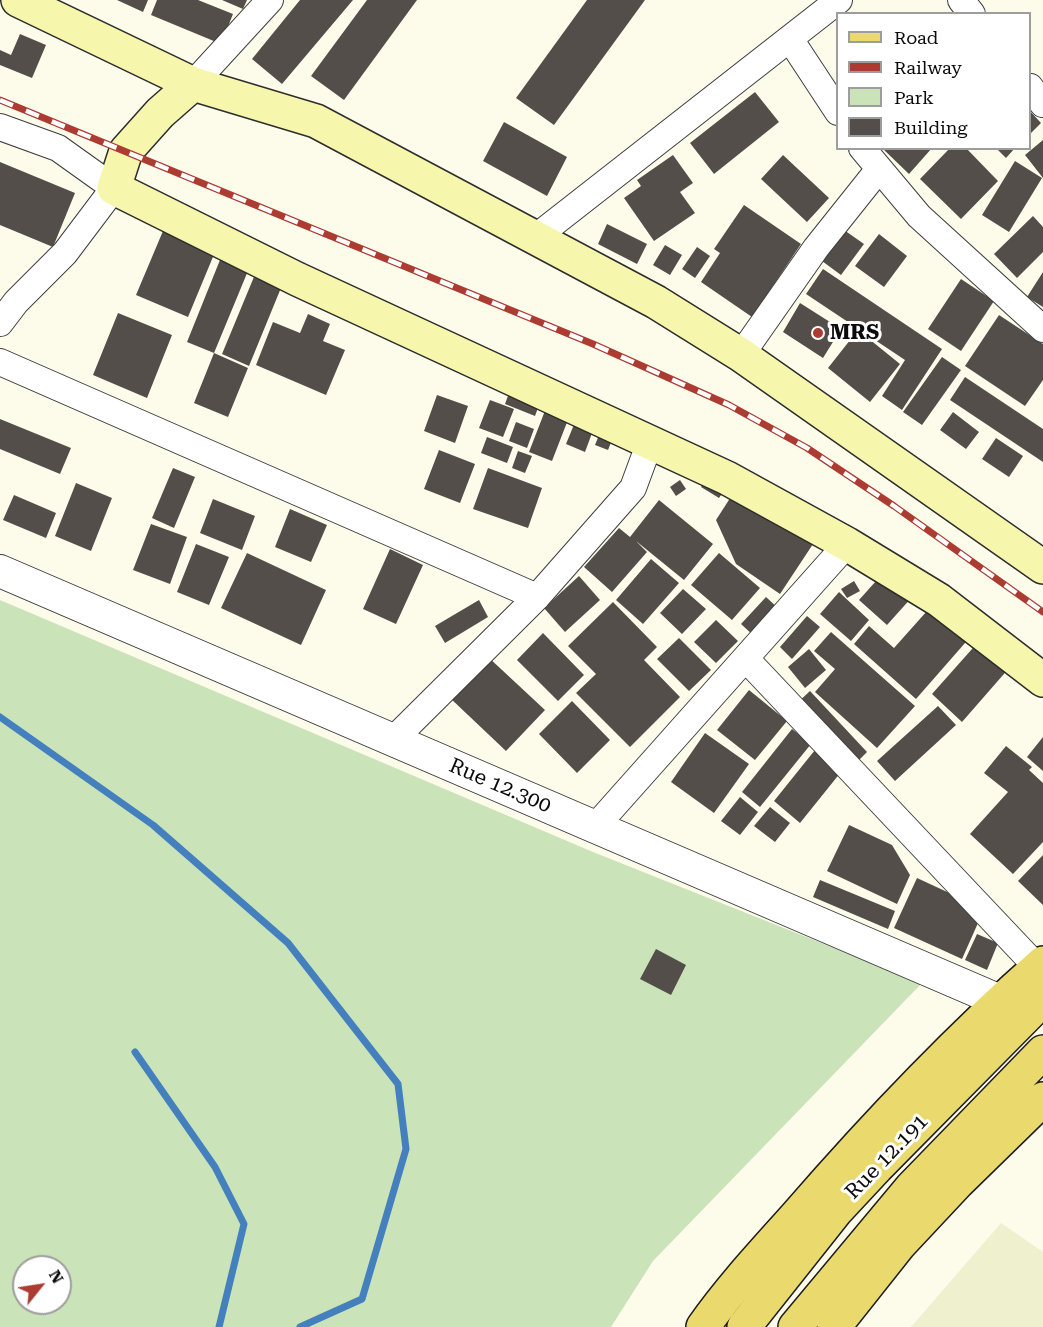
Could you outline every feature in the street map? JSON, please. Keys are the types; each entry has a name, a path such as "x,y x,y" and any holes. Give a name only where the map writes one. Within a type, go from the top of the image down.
{"main road":[{"path":"18,0 193,84 316,121 656,303 741,355 1043,567"},
{"path":"193,84 160,113 126,151 114,188 297,279 727,478 846,544 939,600 1043,680"},
{"path":"703,1327 754,1264 864,1139 1000,1001 1041,977"},
{"name":"Rue 12.191","path":"744,1327 837,1211 920,1122 1041,977"},
{"name":"Rue 12.191","path":"795,1327 865,1241 946,1149 1043,1052"},
{"path":"834,1327 899,1245 958,1182 1043,1099"}],"street":[{"path":"193,84 270,0"},
{"path":"536,237 839,0"},
{"path":"790,39 836,110"},
{"path":"1031,89 1043,104"},
{"path":"0,127 58,148 114,188 64,253 16,302 0,323"},
{"path":"864,150 919,216 1043,329"},
{"path":"741,355 816,248 879,169"},
{"path":"0,362 537,597"},
{"path":"393,740 537,597 633,488 650,442"},
{"path":"595,827 846,544"},
{"name":"Rue 12.300","path":"0,571 1000,1001"},
{"path":"746,659 1041,977"}],"green space":[{"path":"0,600 593,852 922,983 653,1261 611,1327 0,1327"},
{"path":"1001,1223 1043,1252 1043,1327 911,1327"}],"building":[{"path":"117,0 148,0 143,12"},
{"path":"157,0 198,0 233,14 221,44 151,15"},
{"path":"222,0 247,0 243,9"},
{"path":"300,0 353,0 282,84 252,59"},
{"path":"367,0 417,0 344,100 311,76"},
{"path":"587,0 645,0 554,125 516,98"},
{"path":"20,34 46,45 32,78 0,65 0,50 11,55"},
{"path":"755,92 779,122 714,174 690,143"},
{"path":"1031,112 1041,123 1031,133"},
{"path":"504,122 567,157 547,196 483,161"},
{"path":"1043,140 1043,178 1025,155"},
{"path":"884,150 930,150 909,174"},
{"path":"948,150 968,150 998,181 961,219 920,179"},
{"path":"998,150 1013,150 1006,158"},
{"path":"673,155 693,183 680,192 695,213 654,241 624,198 641,186 637,180"},
{"path":"783,155 829,198 807,222 761,179"},
{"path":"1015,161 1042,178 1009,232 982,215"},
{"path":"0,162 75,193 53,247 0,225"},
{"path":"744,205 801,244 752,317 701,282 720,253 714,249"},
{"path":"1033,216 1043,227 1043,252 1017,278 994,254"},
{"path":"607,224 647,244 637,264 598,244"},
{"path":"844,230 864,244 841,275 822,261"},
{"path":"163,231 215,252 188,317 136,295"},
{"path":"879,234 907,256 884,287 855,266"},
{"path":"665,245 682,255 670,275 653,265"},
{"path":"697,247 710,256 695,278 682,269"},
{"path":"222,255 250,266 214,353 187,342"},
{"path":"823,269 942,349 902,410 882,396 905,360 806,294"},
{"path":"256,272 283,283 249,366 222,354"},
{"path":"1043,272 1043,307 1027,297"},
{"path":"961,279 994,301 961,351 928,329"},
{"path":"800,303 841,329 823,358 783,332"},
{"path":"118,313 172,335 147,398 93,375"},
{"path":"308,314 330,324 323,341 345,350 326,395 256,365 273,322 300,333"},
{"path":"999,315 1043,344 1043,380 1025,406 965,366"},
{"path":"858,330 900,364 870,402 828,368"},
{"path":"214,353 248,368 228,417 194,403"},
{"path":"942,357 961,370 922,425 903,412"},
{"path":"965,377 1043,429 1043,462 950,400"},
{"path":"513,382 543,394 535,416 505,404"},
{"path":"437,395 468,406 455,443 424,431"},
{"path":"490,400 514,409 503,437 479,428"},
{"path":"548,403 571,412 552,461 529,452"},
{"path":"580,410 598,417 585,452 566,444"},
{"path":"953,412 979,432 966,449 940,430"},
{"path":"0,419 71,448 60,474 0,449"},
{"path":"516,422 534,429 527,448 509,441"},
{"path":"601,430 614,435 608,450 595,445"},
{"path":"487,437 513,447 507,463 481,453"},
{"path":"996,438 1023,456 1009,477 982,459"},
{"path":"439,450 475,464 460,503 424,489"},
{"path":"518,451 532,456 525,473 512,468"},
{"path":"173,468 195,477 174,528 152,518"},
{"path":"488,468 542,488 528,528 473,509"},
{"path":"712,470 730,482 719,498 701,487"},
{"path":"680,480 686,489 676,496 670,487"},
{"path":"76,483 112,498 91,551 55,536"},
{"path":"734,492 813,544 780,594 736,564 716,520"},
{"path":"14,495 56,513 46,538 3,520"},
{"path":"213,499 255,516 242,550 200,533"},
{"path":"659,500 713,544 684,580 636,541 647,552 612,592 584,567 619,528 630,537"},
{"path":"290,509 327,525 311,562 275,547"},
{"path":"151,524 187,537 170,584 133,570"},
{"path":"196,544 229,557 209,605 177,592"},
{"path":"390,549 423,565 396,624 363,609"},
{"path":"247,553 326,590 301,645 221,608"},
{"path":"719,553 760,588 732,620 691,585"},
{"path":"651,559 679,583 643,624 616,600"},
{"path":"885,571 913,596 887,625 859,600"},
{"path":"579,576 600,600 565,632 544,608"},
{"path":"854,581 860,591 847,598 841,589"},
{"path":"683,589 706,609 682,634 660,613"},
{"path":"839,592 869,620 851,641 820,614"},
{"path":"766,597 779,609 754,636 741,624"},
{"path":"479,600 488,617 445,643 435,626"},
{"path":"613,602 657,647 644,660 680,697 630,747 576,693 596,674 568,646"},
{"path":"935,602 972,635 916,699 854,644 869,626 894,648"},
{"path":"807,616 820,627 792,659 780,647"},
{"path":"716,620 738,641 716,663 694,642"},
{"path":"831,632 915,706 877,748 815,692 835,669 814,651"},
{"path":"543,633 584,675 558,701 517,660"},
{"path":"679,638 711,670 689,691 657,659"},
{"path":"980,640 1010,667 962,722 932,694"},
{"path":"809,649 826,670 805,688 788,667"},
{"path":"487,656 545,710 506,751 449,697"},
{"path":"749,690 787,721 755,760 717,730"},
{"path":"810,691 867,752 853,766 795,705"},
{"path":"572,701 610,740 577,773 539,734"},
{"path":"938,706 956,725 895,781 877,761"},
{"path":"792,729 811,744 760,807 742,792"},
{"path":"705,733 749,764 714,813 671,782"},
{"path":"1043,737 1043,771 1027,757"},
{"path":"1006,746 1032,767 1029,770 1043,783 1043,842 1013,874 970,834 1008,792 984,773"},
{"path":"815,750 841,772 800,823 774,801"},
{"path":"740,797 758,812 740,835 721,821"},
{"path":"770,807 790,823 775,842 754,826"},
{"path":"849,825 892,845 910,875 897,904 827,871"},
{"path":"1043,855 1043,905 1018,881"},
{"path":"917,878 958,897 978,923 962,959 894,928"},
{"path":"820,880 895,911 888,929 813,897"},
{"path":"977,934 998,943 987,970 965,960"},
{"path":"656,949 686,965 671,995 640,979"}],"waterway":[{"path":"0,717 153,825 288,943 398,1084 406,1149 362,1299 300,1327"},
{"path":"135,1052 215,1167 244,1224 219,1327"}],"railway":[{"path":"0,100 593,344 729,405 807,448 894,506 1043,612"}],"place":[{"name":"MRS","path":"818,333"}]}
